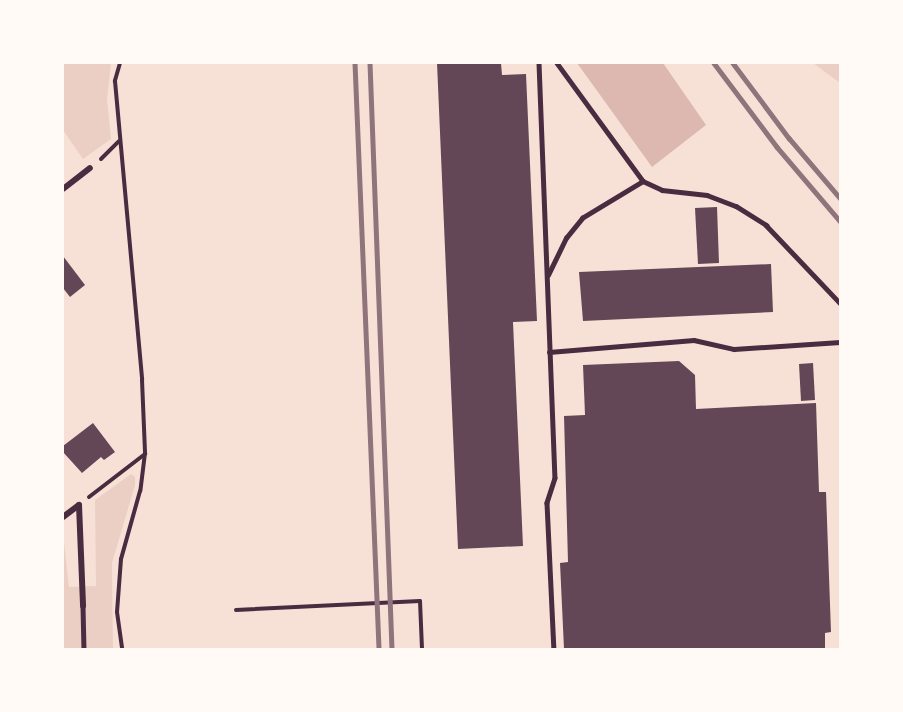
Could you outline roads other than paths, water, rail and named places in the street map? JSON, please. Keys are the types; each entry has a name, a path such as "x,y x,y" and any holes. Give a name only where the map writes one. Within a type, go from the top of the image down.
{"street":[{"path":"63,189 90,168"},
{"path":"63,517 79,505 83,606"}],"lane":[{"path":"539,63 555,478 547,503 554,649"},
{"path":"557,63 643,181 662,190 707,195 736,206 766,225 840,303"},
{"path":"546,278 566,238 582,218 643,181"},
{"path":"549,352 694,340 734,349 840,342"},
{"path":"83,606 84,649"}],"railway":[{"path":"355,63 379,649"},
{"path":"370,63 392,649"},
{"path":"714,63 777,147 840,221"},
{"path":"733,63 789,138 840,198"}]}
